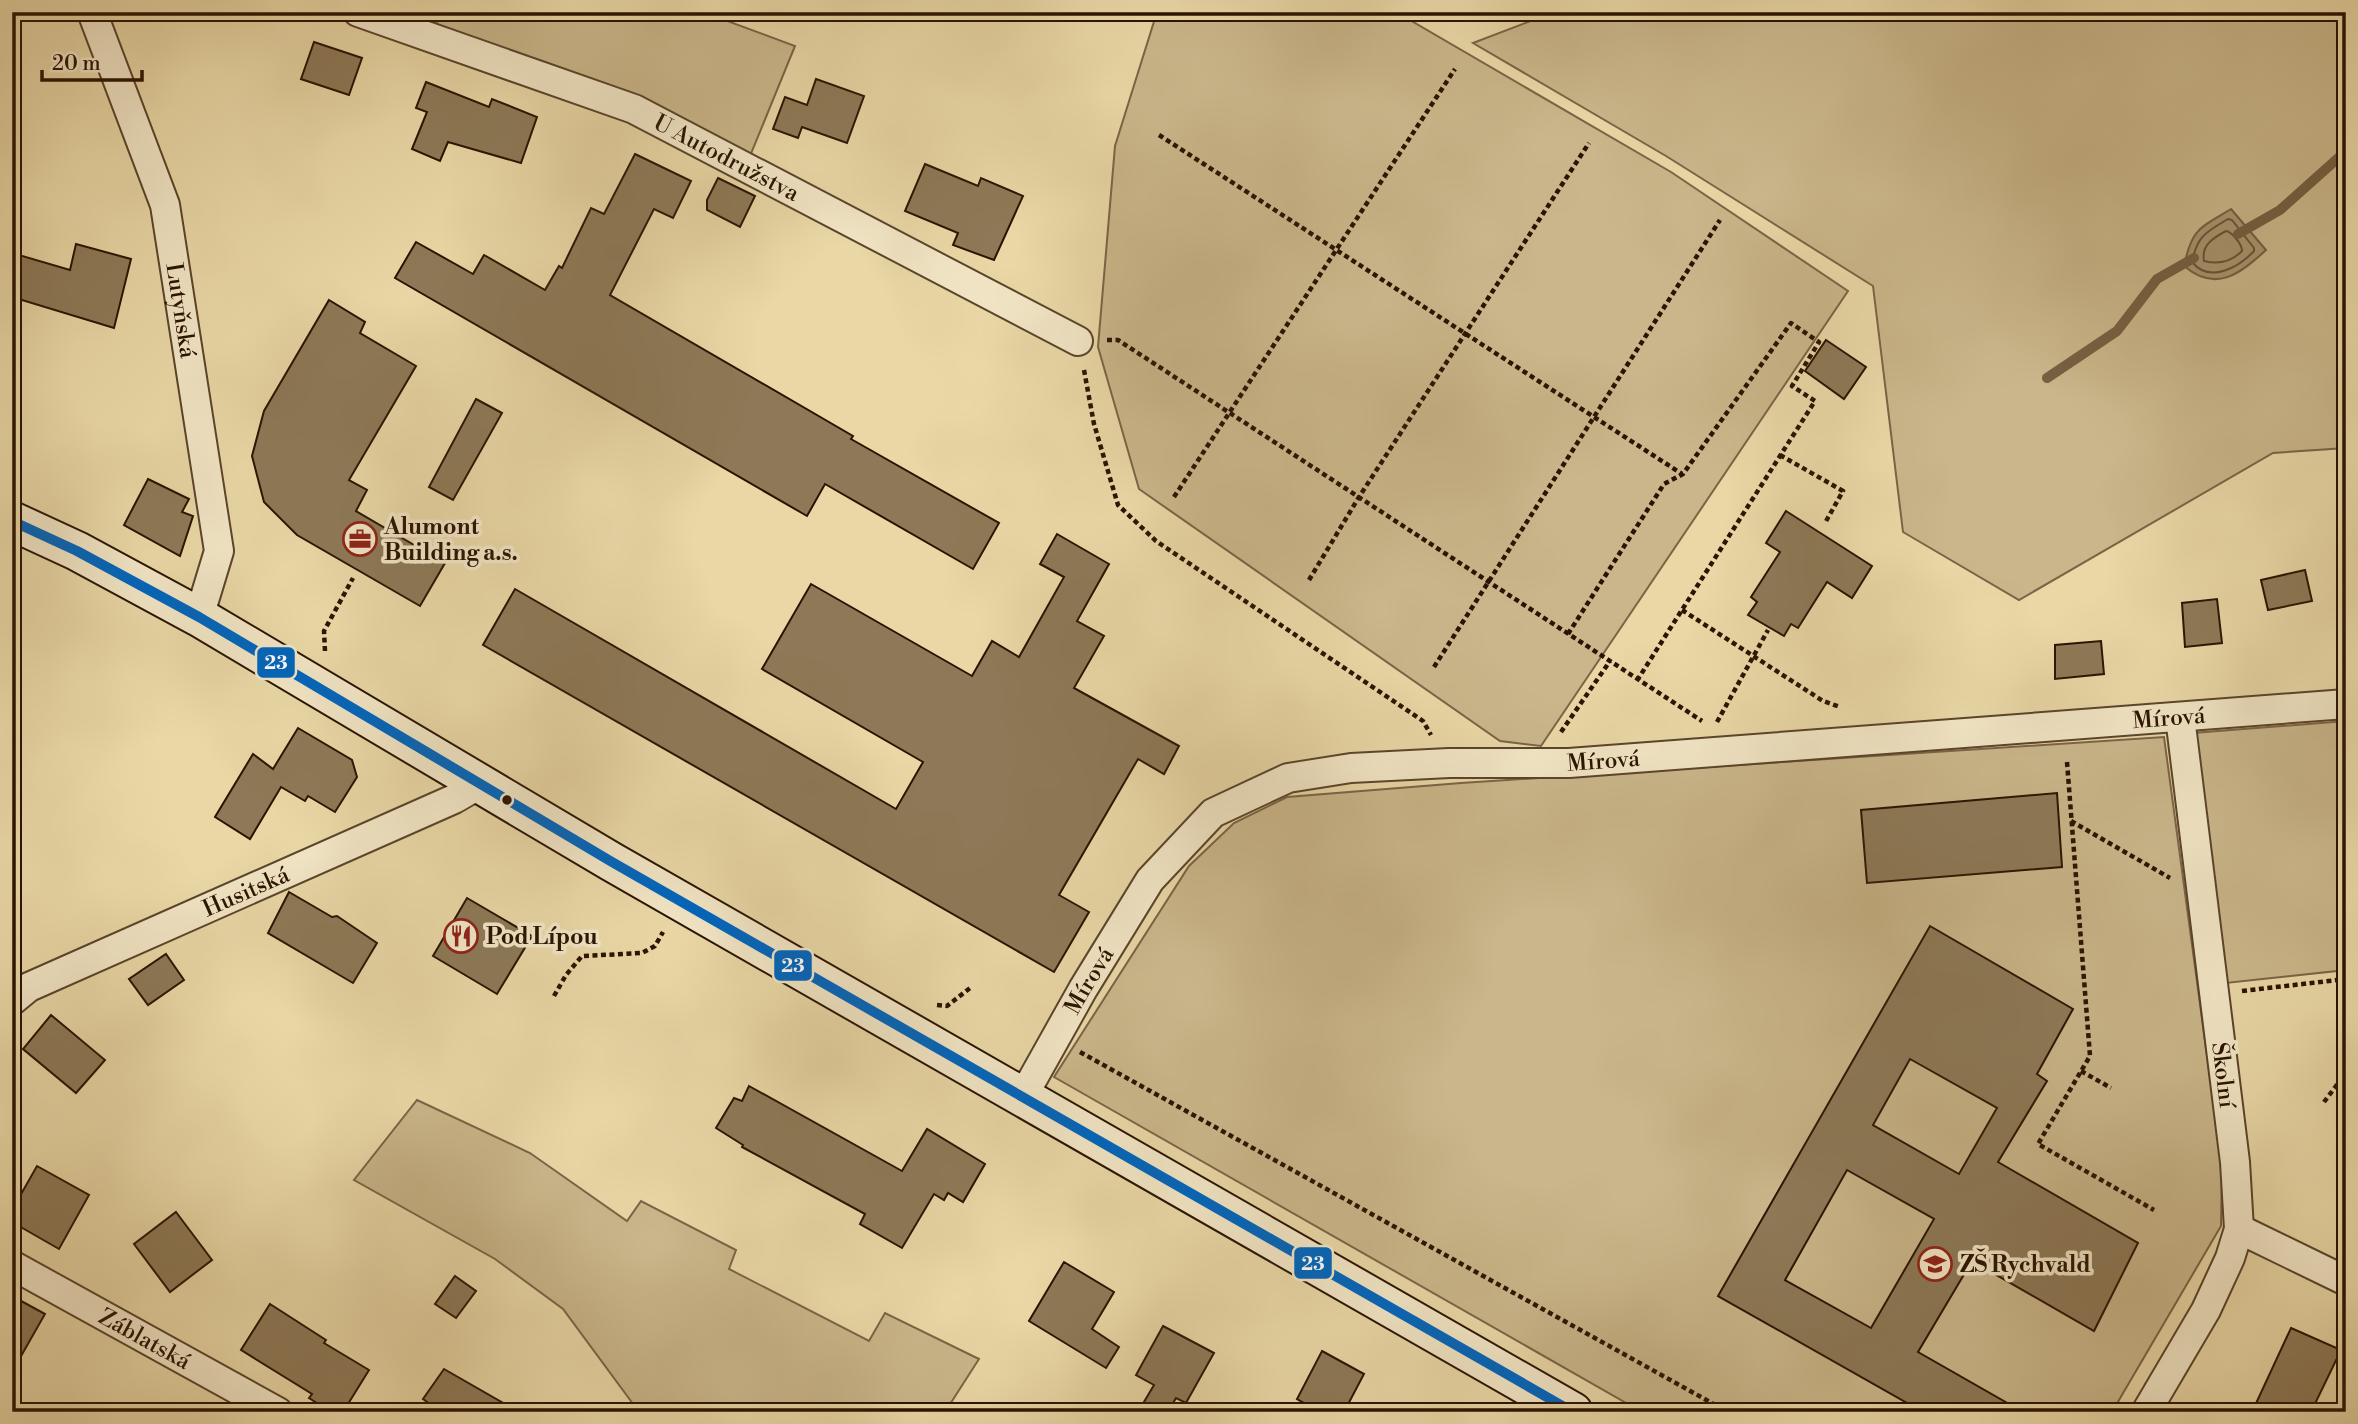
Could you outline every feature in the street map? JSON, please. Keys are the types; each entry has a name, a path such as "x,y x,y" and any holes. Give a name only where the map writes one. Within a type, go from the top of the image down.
{"main road":[{"path":"12,521 77,551 199,618 1022,1098 1573,1412"}],"street":[{"name":"Lutyňská","path":"92,12 164,205 219,551 199,618"},
{"name":"U Autodružstva","path":"358,12 634,109 1078,341"},
{"name":"Mírová","path":"1022,1098 1054,1038 1150,880 1213,813 1288,778 1351,768 1448,763 1569,763 2346,704"},
{"name":"Školní","path":"2146,1412 2206,1310 2230,1258 2239,1229 2235,1162 2180,717"},
{"name":"Husitská","path":"12,1001 29,987 454,799 480,784"},
{"path":"2239,1229 2346,1281"},
{"name":"Záblatská","path":"12,1265 278,1412"}],"path":[{"path":"1174,497 1455,69"},
{"path":"1159,135 1464,335 1683,474"},
{"path":"1309,580 1359,497 1589,143"},
{"path":"1434,667 1720,220"},
{"path":"1568,634 1664,484 1683,474 1790,323 1819,342 1792,386 1815,401 1638,679"},
{"path":"1118,340 1746,750"},
{"path":"1078,341 1094,424 1118,505 1156,541 1423,721 1448,763"},
{"path":"1780,455 1843,491 1825,523"},
{"path":"326,661 324,631 353,578"},
{"path":"1682,610 1823,701 1840,707"},
{"path":"1713,728 1768,629"},
{"path":"1540,763 1610,661"},
{"path":"2067,762 2090,1055 2038,1144 2154,1210"},
{"path":"2071,821 2179,884"},
{"path":"554,996 566,975 582,956 642,953 655,946 669,922"},
{"path":"2214,994 2346,979"},
{"path":"926,1003 947,1006 970,988"},
{"path":"1054,1038 1728,1412"},
{"path":"2081,1071 2111,1088"},
{"path":"2324,1102 2346,1073"}],"shaded area":[{"path":"440,12 703,12 795,46 748,161 435,28"},
{"path":"1157,12 1396,12 1671,172 1848,291 1541,746 1500,741 1139,489 1098,347 1115,146"},
{"path":"1554,12 2346,12 2346,448 2273,453 2019,600 1903,532 1873,286 1666,156 1473,43"},
{"path":"2346,721 2346,970 2226,983 2193,733"},
{"path":"2164,737 2222,1167 2221,1226 2112,1412 1642,1412 1054,1077 1189,866 1234,823 1287,797"},
{"path":"417,1100 530,1153 627,1221 641,1201 736,1250 729,1269 869,1341 885,1313 979,1359 945,1412 639,1412 563,1309 495,1259 354,1180"}],"water":[{"path":"2231,209 2266,250 2237,273 2217,279 2196,274 2184,266 2194,236 2205,225"}],"building":[{"path":"314,42 362,58 349,95 301,79"},
{"path":"816,79 864,96 847,143 802,127 798,138 773,129 785,97 807,105"},
{"path":"426,82 489,107 492,99 537,117 521,163 448,142 440,161 412,149 427,112 416,108"},
{"path":"635,154 691,181 673,218 654,209 610,295 853,436 851,439 999,523 973,569 825,484 807,516 395,278 416,242 473,274 484,255 545,290 559,266 562,268 591,208 604,214"},
{"path":"925,164 978,186 981,178 1023,196 994,260 953,245 958,233 905,211"},
{"path":"718,178 755,196 740,227 707,210 707,200"},
{"path":"76,244 131,259 114,328 12,297 12,253 70,270"},
{"path":"329,300 365,322 360,333 416,366 349,480 367,490 356,511 445,563 420,606 297,535 264,502 252,456 264,411"},
{"path":"1826,340 1866,367 1844,399 1805,371"},
{"path":"476,399 502,413 453,500 429,487"},
{"path":"148,479 189,499 182,512 193,516 180,556 124,525"},
{"path":"1786,511 1872,566 1852,598 1827,582 1798,628 1791,624 1784,636 1748,615 1757,602 1751,597 1780,552 1766,543"},
{"path":"1057,534 1109,564 1077,621 1104,636 1074,688 1179,746 1164,774 1138,759 1059,895 1089,912 1054,972 483,645 515,589 896,809 923,762 762,669 811,584 972,676 992,641 1019,657 1064,577 1040,564"},
{"path":"2305,570 2312,601 2268,610 2261,580"},
{"path":"2217,599 2222,643 2185,647 2182,603"},
{"path":"2101,641 2104,674 2055,679 2055,645"},
{"path":"298,728 352,760 357,777 335,812 308,796 305,801 281,787 250,839 215,817 253,754 273,769"},
{"path":"2057,793 2062,867 1867,883 1861,810"},
{"path":"289,892 332,917 337,916 377,943 353,983 268,933"},
{"path":"467,898 532,936 497,994 433,956"},
{"path":"1930,926 2073,1009 2037,1074 2047,1081 1998,1162 2138,1243 2094,1331 1972,1261 1918,1352 2023,1412 1923,1412 1718,1296","holes":["1910,1059 1997,1108 1959,1174 1873,1125","1847,1170 1934,1219 1871,1328 1785,1280"]},
{"path":"166,954 184,980 148,1005 129,979"},
{"path":"51,1015 105,1060 76,1093 23,1049"},
{"path":"749,1086 902,1171 927,1129 985,1164 963,1202 948,1193 944,1200 934,1194 902,1248 860,1224 865,1214 742,1147 743,1145 716,1128 734,1098 742,1101"},
{"path":"37,1166 89,1195 59,1249 12,1222 12,1210"},
{"path":"176,1212 212,1260 170,1292 134,1244"},
{"path":"1064,1262 1114,1292 1092,1329 1119,1347 1106,1368 1029,1321"},
{"path":"455,1276 476,1291 456,1318 435,1304"},
{"path":"12,1296 45,1314 12,1372"},
{"path":"270,1304 326,1340 324,1343 369,1370 343,1412 331,1412 309,1398 312,1394 241,1350"},
{"path":"1163,1326 1214,1353 1186,1403 1176,1398 1168,1412 1138,1412 1154,1385 1136,1375"},
{"path":"2291,1328 2341,1350 2311,1412 2252,1412"},
{"path":"1322,1351 1364,1374 1344,1412 1320,1412 1297,1399"},
{"path":"444,1369 519,1412 441,1412 423,1399"}],"waterway":[{"path":"2238,234 2280,210 2346,151"},
{"path":"2047,378 2117,331 2157,279 2194,258"}],"transit line":[{"name":"23","path":"12,521 77,551 199,617 612,862 1573,1412"}],"place":[{"name":"Alumont Building a.s.","path":"360,539"},
{"name":"Pod Lípou","path":"461,936"},
{"name":"ZŠ Rychvald","path":"1935,1264"}]}
